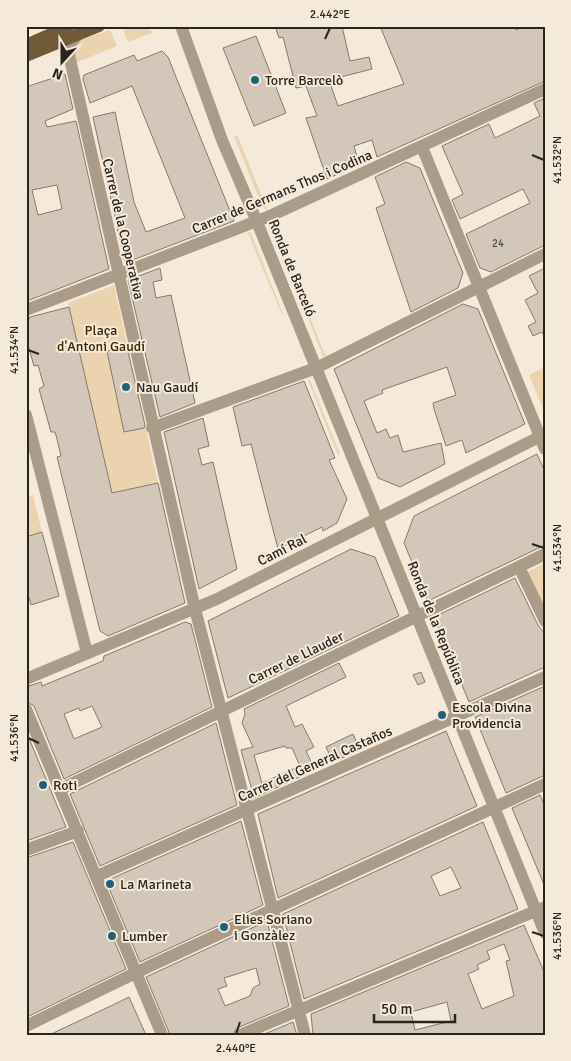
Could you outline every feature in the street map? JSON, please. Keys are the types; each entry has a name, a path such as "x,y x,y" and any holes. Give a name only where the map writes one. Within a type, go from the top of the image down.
{"main road":[{"path":"26,45 74,30 99,26"},
{"path":"26,56 74,30"}],"street":[{"name":"Ronda de Barceló","path":"181,26 222,140 378,519"},
{"name":"Carrer de la Cooperativa","path":"74,30 69,55 152,428 195,610 222,710 246,811 274,909 305,1035"},
{"name":"Carrer de Germans Thos i Codina","path":"26,310 257,222 545,89"},
{"path":"422,147 478,288 542,436 545,450"},
{"path":"152,428 316,368 545,254"},
{"path":"26,415 87,653"},
{"name":"Camí Ral","path":"26,678 195,610 542,436"},
{"name":"Ronda de la República","path":"378,519 494,807 540,909 545,934"},
{"name":"Carrer de Llauder","path":"61,789 545,554"},
{"path":"518,567 545,621"},
{"name":"Carrer del General Castaños","path":"97,876 545,677"},
{"path":"26,709 61,789 162,1035"},
{"path":"29,1035 26,1027 274,909 545,784"},
{"path":"26,850 78,831"},
{"path":"240,1035 540,909"}],"green space":[{"path":"122,26 143,26 154,32 128,42"},
{"path":"110,30 117,46 73,64 74,48 81,40"},
{"path":"237,135 268,211 262,206 234,136"},
{"path":"247,231 251,233 282,315"},
{"path":"276,232 326,357 323,356 274,233"},
{"name":"Plaça d'Antoni Gaudí","path":"114,285 158,483 112,493 68,303"},
{"path":"545,367 545,414 529,375"},
{"path":"308,380 310,380 340,454 338,455"},
{"path":"33,495 42,532 26,537 26,497"},
{"path":"545,563 545,607 527,572"}],"building":[{"path":"275,26 342,26 350,61 369,57 372,69 329,80 338,106 404,84 380,26 515,26 516,30 524,26 545,26 545,81 377,157 372,140 354,146 359,164 327,179 306,118 317,116 306,86 296,88 283,37 279,38"},
{"name":"Torre Barcelò","path":"256,36 286,113 254,126 223,48"},
{"path":"162,51 168,57 234,221 125,263 93,117 115,112 134,202 146,232 185,218 132,86 90,103 83,79 84,75 134,55 137,61"},
{"path":"65,74 73,109 45,121 47,127 76,121 109,269 27,301 26,87","holes":["57,185 62,209 38,215 32,190"]},
{"path":"545,98 545,245 491,272 480,268 466,234 530,203 523,189 460,219 452,200 463,194 442,146 489,124 495,138 540,116 534,103"},
{"path":"406,162 420,168 463,273 458,288 411,312 376,208 385,204 375,177"},
{"path":"160,268 162,280 153,282 156,298 171,295 195,403 160,417 128,280"},
{"path":"545,268 545,338 542,332 533,336 528,326 536,322 525,300 538,293 529,276"},
{"path":"463,304 478,309 525,424 466,453 462,440 446,446 434,409 433,403 456,395 447,367 382,390 383,393 364,401 377,433 386,429 390,438 398,435 403,452 441,443 445,464 400,487 378,478 334,369"},
{"path":"69,307 112,493 158,483 185,603 108,636 100,631 57,457 61,456 57,439 55,432 51,432 39,389 44,386 38,365 34,366 26,338 26,324 30,317"},
{"name":"Nau Gaudí","path":"127,347 145,425 144,428 124,432 107,351"},
{"path":"304,381 335,458 329,460 347,499 337,523 323,531 322,527 278,549 251,444 242,446 233,407"},
{"path":"203,418 209,446 198,449 202,465 213,462 237,569 199,589 164,432"},
{"path":"537,454 545,472 545,545 428,601 404,543 414,516"},
{"path":"42,532 59,596 31,605 26,587 26,537"},
{"path":"351,549 375,557 399,616 228,698 208,621"},
{"path":"515,578 538,625 545,634 545,667 469,702 434,617"},
{"path":"185,622 191,624 212,707 64,779 34,706 26,701 26,687 41,682 42,686 103,661 104,656","holes":["92,706 102,727 74,739 64,714 79,708 80,711"]},
{"path":"339,663 346,677 286,706 295,727 302,724 314,747 306,751 315,770 254,798 241,750 253,747 242,723 245,714 244,709","holes":["285,746 286,748 292,748 300,766 262,783 254,755"]},
{"path":"421,672 425,682 418,685 413,675"},
{"path":"545,686 545,775 506,793 475,717"},
{"path":"216,723 237,805 100,866 70,794"},
{"path":"26,731 66,827 26,841"},
{"path":"446,731 477,806 278,898 258,814"},
{"path":"353,734 360,750 333,762 326,747"},
{"path":"540,795 545,806 545,887 512,808"},
{"path":"241,821 263,905 140,962 106,881"},
{"path":"483,822 518,909 304,999 283,914","holes":["451,867 461,888 440,896 431,876"]},
{"path":"73,842 126,969 29,1016 26,1006 26,858"},
{"path":"267,921 289,1006 237,1028 232,1035 170,1035 146,977","holes":["256,968 260,984 253,988 250,996 225,1006 218,989 227,986 224,978"]},
{"path":"524,925 545,974 545,1035 313,1035 311,1014","holes":["504,944 510,960 506,961 514,996 482,1009 468,974 479,969 477,965 490,959 487,951","447,1002 451,1021 415,1030 411,1012"]},
{"path":"129,997 146,1035 49,1035 115,1004"},
{"path":"293,1022 297,1035 262,1035"}],"place":[{"name":"Torre Barcelò","path":"255,80"},
{"name":"Nau Gaudí","path":"126,387"},
{"name":"Escola Divina Providencia","path":"442,715"},
{"name":"Roti","path":"43,785"},
{"name":"La Marineta","path":"110,884"},
{"name":"Elies Soriano i Gonzàlez","path":"224,927"},
{"name":"Lumber","path":"112,936"}]}
